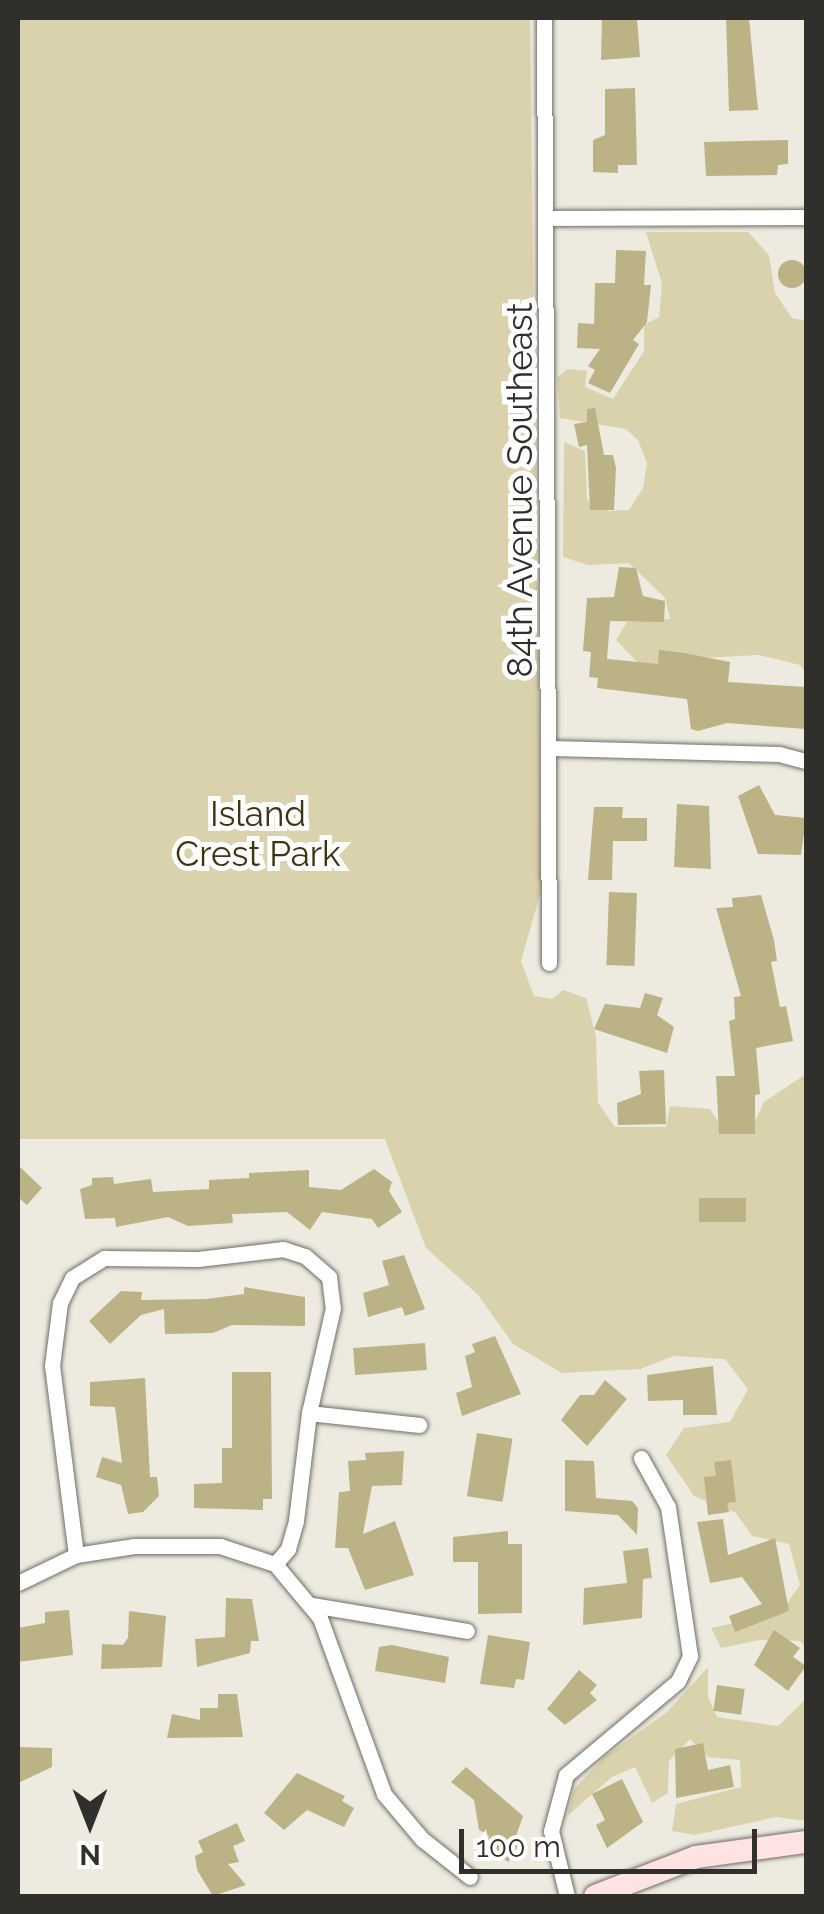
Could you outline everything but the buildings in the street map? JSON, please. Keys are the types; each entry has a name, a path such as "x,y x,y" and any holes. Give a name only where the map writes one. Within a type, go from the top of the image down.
{"street":[{"name":"84th Avenue Southeast","path":"544,18 552,748 549,962"},
{"path":"547,218 806,217"},
{"path":"552,748 779,754 806,761"},
{"path":"76,1555 52,1366 60,1303 72,1278 88,1266 130,1256 198,1259 283,1248 305,1256 328,1277 334,1308 308,1413 296,1522 288,1549 275,1564"},
{"path":"308,1413 418,1425"},
{"path":"567,1896 551,1831 566,1775 678,1682 690,1656 668,1507 641,1458"},
{"path":"18,1582 76,1555 134,1546 220,1546 275,1564 312,1605 384,1794 422,1838 470,1877"},
{"path":"312,1605 467,1630"},
{"path":"594,1896 696,1857 806,1842"}],"green space":[{"name":"Island Crest Park","path":"18,18 530,18 541,891 521,961 534,996 552,999 563,990 586,998 596,1036 598,1103 615,1127 666,1127 670,1106 710,1109 722,1127 752,1128 764,1102 806,1074 806,1647 800,1641 760,1640 721,1648 711,1628 780,1613 800,1585 789,1544 752,1536 736,1513 694,1496 666,1455 684,1428 730,1422 748,1389 725,1359 674,1356 640,1369 562,1373 513,1344 478,1295 426,1248 385,1139 18,1139"},
{"path":"646,232 748,232 769,255 775,293 792,318 806,321 806,672 800,665 759,655 702,658 641,683 640,665 616,640 627,622 670,619 665,598 629,563 588,565 563,557 564,442 585,451 587,500 609,511 629,510 643,488 647,463 638,440 626,429 560,418 557,378 567,369 587,371 585,387 613,399 644,351 644,325 659,317 662,284"},
{"path":"708,1667 708,1697 717,1717 778,1726 806,1699 806,1821 776,1817 695,1835 672,1831 676,1804 741,1787 740,1760 708,1757 690,1739 669,1761 668,1793 652,1803 635,1767 612,1777 567,1816 574,1789 604,1757 667,1712"}]}
